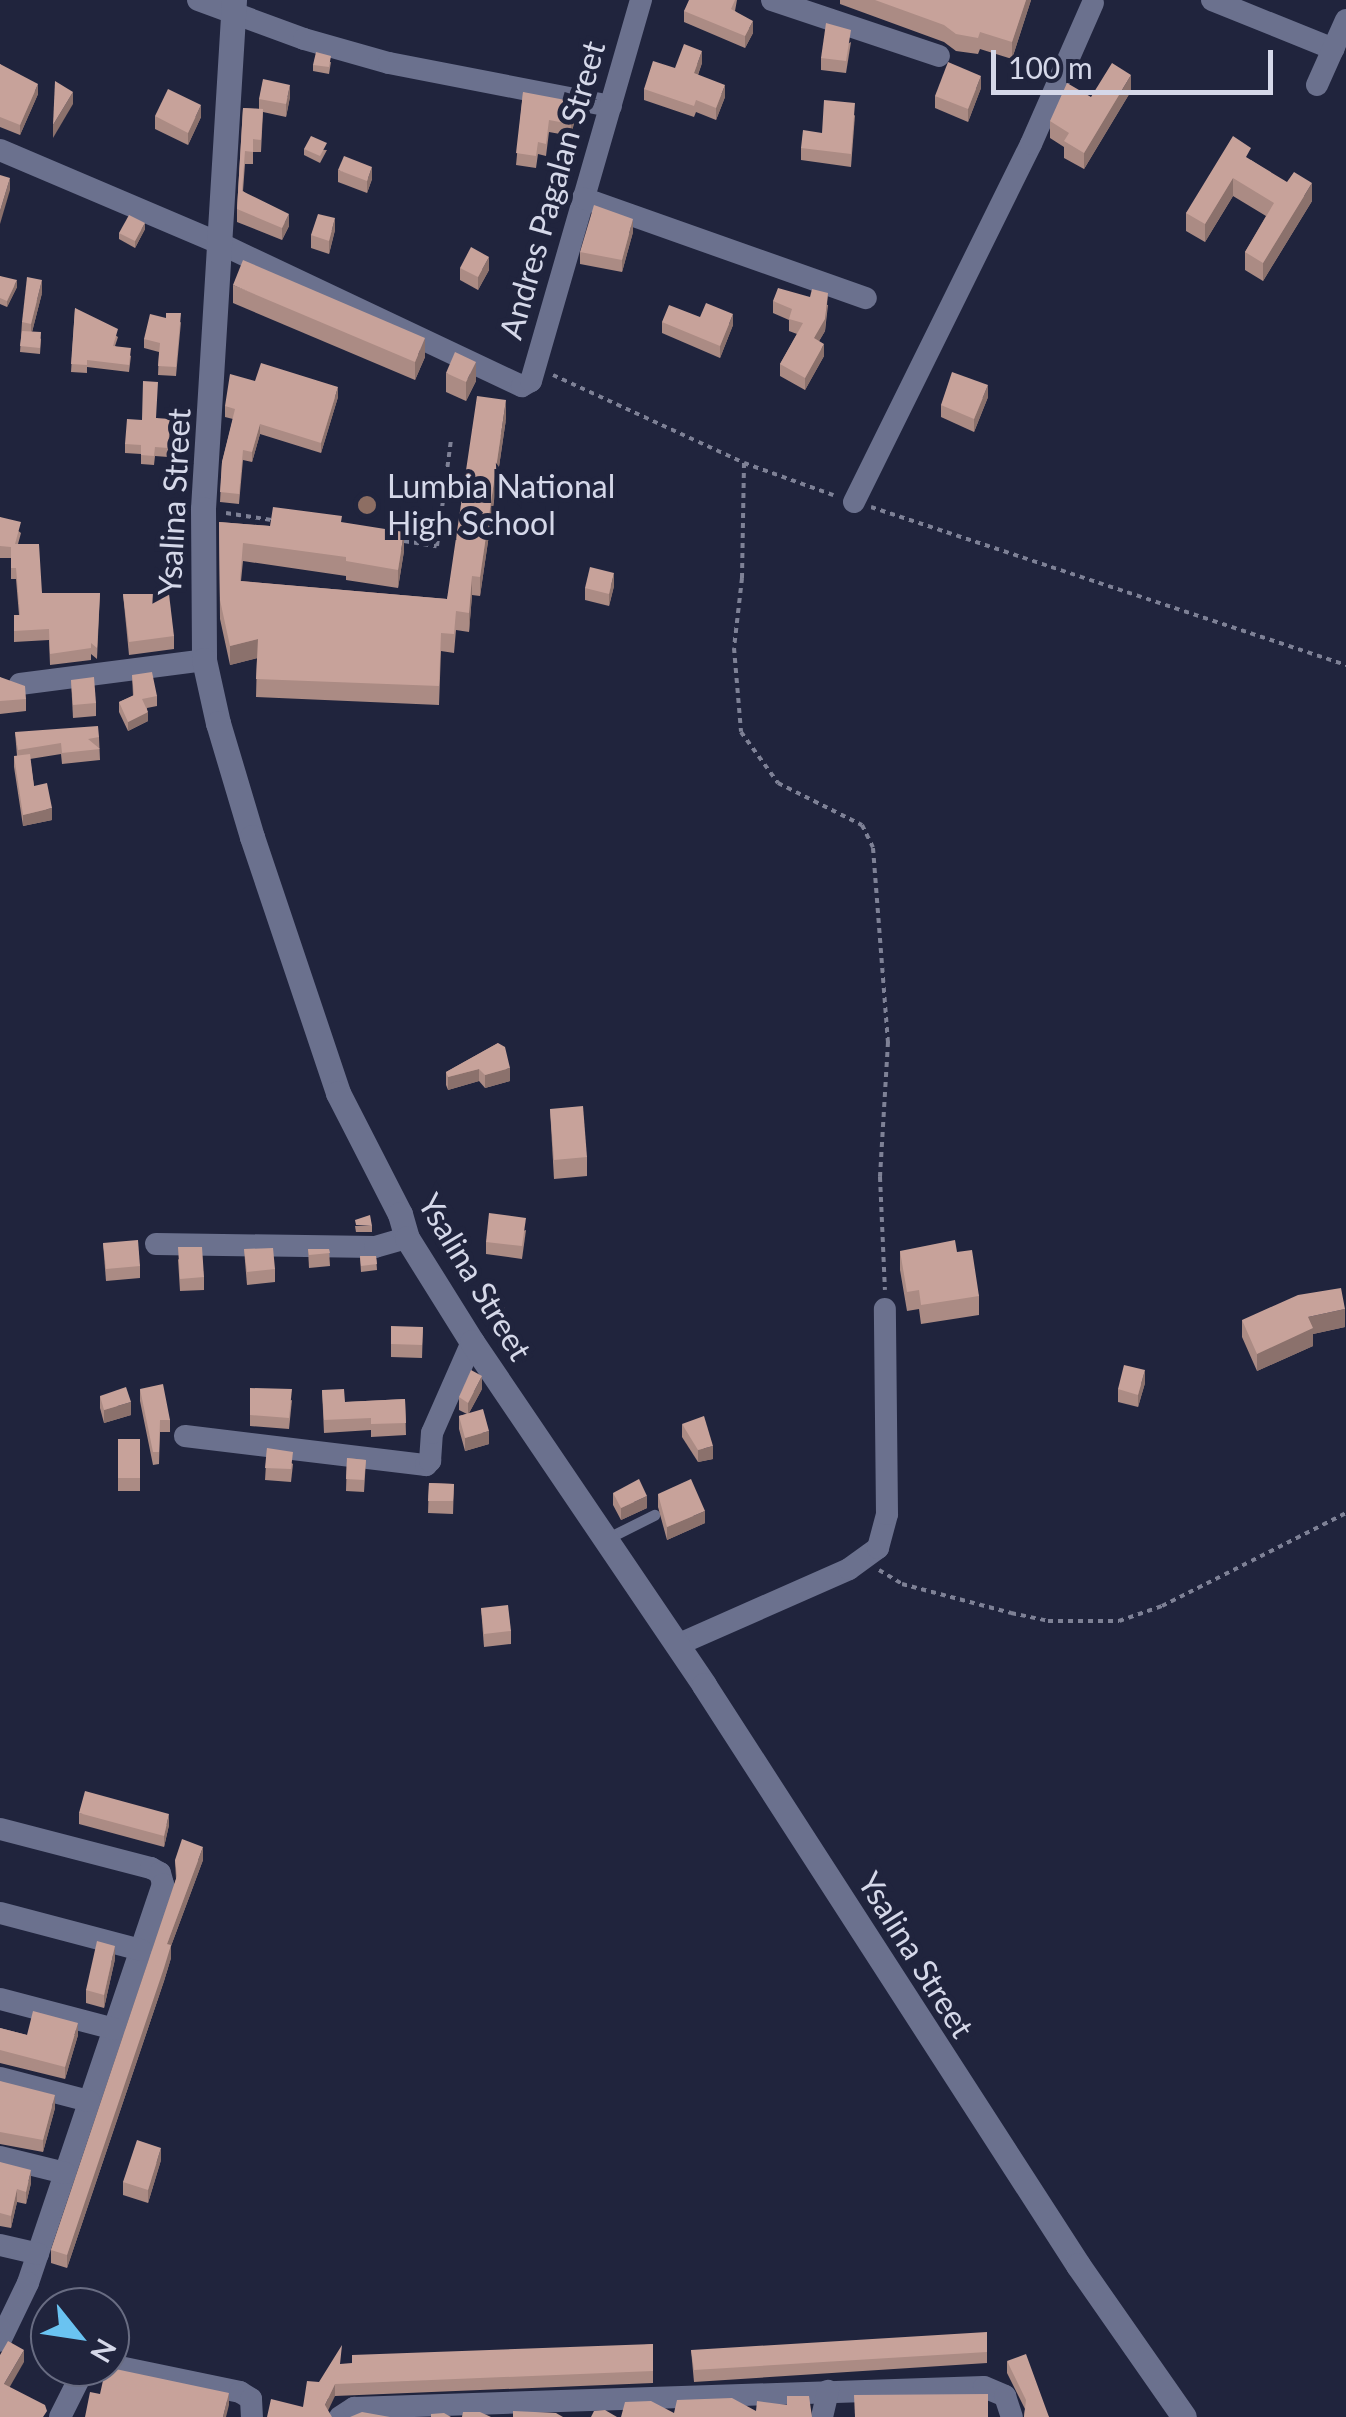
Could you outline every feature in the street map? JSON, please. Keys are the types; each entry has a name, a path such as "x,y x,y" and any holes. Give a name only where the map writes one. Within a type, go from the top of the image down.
{"street":[{"path":"198,0 234,7 389,63 611,106"},
{"name":"Andres Pagalan Street","path":"221,244 514,384 531,381 641,0"},
{"path":"772,0 939,56"},
{"path":"1212,0 1333,49"},
{"path":"854,502 1030,144 1094,1"},
{"name":"Ysalina Street","path":"234,7 203,510 204,660 218,723 291,964 338,1093 400,1214 407,1238 472,1342 677,1646 997,2141 1184,2417"},
{"path":"1317,84 1346,20"},
{"path":"0,150 221,244"},
{"path":"584,198 866,298"},
{"path":"20,684 204,660"},
{"path":"156,1244 375,1247 407,1238"},
{"path":"677,1646 868,1557 884,1533 886,1309"},
{"path":"186,1436 426,1465 430,1461 432,1433 472,1342"},
{"path":"0,1829 160,1872 164,1884 38,2254 0,2341"},
{"path":"0,1913 140,1950"},
{"path":"0,1999 114,2029"},
{"path":"0,2078 89,2101"},
{"path":"0,2157 65,2173"},
{"path":"0,2244 38,2254"},
{"path":"130,2370 240,2392 251,2399 252,2417"},
{"path":"60,2417 75,2387"},
{"path":"340,2417 354,2408 425,2412 747,2406 828,2391 984,2388 1000,2391 1012,2417"},
{"path":"822,2417 828,2391"}],"lane":[{"path":"606,1539 654,1515"}],"path":[{"path":"535,366 744,464 1346,665"},
{"path":"402,540 437,546 451,440"},
{"path":"744,464 734,648 741,732 778,783 862,824 873,848 888,1042 880,1177 886,1309"},
{"path":"203,510 276,520"},
{"path":"868,1557 902,1584 946,1597 1048,1620 1119,1621 1162,1606 1346,1513"}],"building":[{"path":"689,0 735,0 731,9 753,21 745,36 684,11"},
{"path":"875,0 1026,0 1012,42 980,32 978,38 956,34 944,25"},
{"path":"826,23 851,30 846,61 821,58"},
{"path":"684,44 702,51 694,73 725,85 716,108 696,100 694,106 644,89 653,61 675,68"},
{"path":"316,52 331,56 329,67 313,65"},
{"path":"948,62 981,76 968,109 935,96"},
{"path":"1112,63 1131,75 1084,153 1064,141 1069,133 1050,121 1067,83 1091,97"},
{"path":"0,64 38,84 20,125 0,117"},
{"path":"263,79 290,85 286,104 259,99"},
{"path":"55,81 73,92 53,125"},
{"path":"168,89 201,105 188,133 155,116"},
{"path":"523,92 576,102 571,124 549,120 546,144 538,142 536,156 516,153"},
{"path":"824,100 855,103 851,154 801,148 803,130 822,133"},
{"path":"243,108 263,109 261,140 253,139 253,152 245,151 242,191 289,214 282,228 237,209"},
{"path":"311,136 327,143 320,156 304,149"},
{"path":"1233,136 1251,148 1246,157 1287,182 1294,172 1312,183 1263,263 1245,252 1274,203 1233,178 1205,224 1186,213"},
{"path":"344,156 372,167 367,181 338,170"},
{"path":"0,175 10,178 0,211"},
{"path":"594,205 633,219 622,260 580,252"},
{"path":"318,214 335,218 329,241 311,235"},
{"path":"129,215 145,223 135,241 119,233"},
{"path":"471,247 489,257 478,277 460,268"},
{"path":"243,260 425,338 415,362 233,285"},
{"path":"0,276 17,280 7,301 0,298"},
{"path":"27,277 42,280 31,324 22,322"},
{"path":"778,288 810,297 812,289 828,293 825,319 814,338 824,344 805,378 780,364 803,323 789,319 792,309 773,301"},
{"path":"706,303 733,314 720,346 662,322 669,305 700,317"},
{"path":"75,308 118,329 113,346 131,348 129,365 87,360 87,365 71,364"},
{"path":"166,313 181,313 176,367 158,366 160,343 144,339 150,314 166,318"},
{"path":"22,331 41,332 40,348 20,346"},
{"path":"455,352 476,362 466,382 446,373"},
{"path":"261,363 338,387 321,443 260,424 252,452 243,450 239,494 220,492 222,462 235,409 225,406 230,374 255,381"},
{"path":"952,372 988,385 974,419 941,405"},
{"path":"143,381 158,382 156,418 170,419 168,448 155,447 154,456 141,455 141,445 125,444 127,419 142,420"},
{"path":"477,396 506,400 480,577 472,576 469,613 456,611 454,634 441,633 439,686 256,679 258,639 230,646 220,600 219,522 270,526 273,507 342,516 341,522 404,532 398,570 346,561 346,557 243,543 240,581 447,599"},
{"path":"0,517 21,522 15,544 39,544 42,593 100,593 97,648 91,643 91,648 50,654 49,629 14,631 14,615 20,615 16,568 11,568 11,547 0,546"},
{"path":"590,567 614,573 609,594 585,588"},
{"path":"123,594 169,594 174,636 129,642"},
{"path":"152,672 157,696 142,699 148,712 128,722 119,702 134,695 132,675"},
{"path":"0,677 25,686 26,699 0,701"},
{"path":"94,677 96,703 73,705 71,680"},
{"path":"98,726 99,737 88,739 100,749 62,753 61,743 18,750 15,732"},
{"path":"30,754 34,786 47,783 52,808 23,815 14,756"},
{"path":"498,1043 505,1047 510,1068 485,1075 479,1069 448,1077 446,1072"},
{"path":"583,1106 587,1157 554,1160 550,1109"},
{"path":"489,1213 526,1218 522,1246 486,1242"},
{"path":"370,1215 372,1226 356,1225 355,1220"},
{"path":"138,1240 140,1266 106,1269 103,1243"},
{"path":"955,1240 957,1252 972,1250 979,1296 921,1305 919,1290 907,1292 900,1251"},
{"path":"178,1247 202,1247 204,1277 180,1279"},
{"path":"273,1248 275,1269 247,1272 244,1249"},
{"path":"308,1249 329,1249 330,1253 309,1255"},
{"path":"360,1256 376,1256 377,1264 361,1266"},
{"path":"1341,1288 1345,1309 1308,1317 1313,1328 1257,1354 1242,1320 1298,1295"},
{"path":"504,1307 515,1336 502,1341 490,1312"},
{"path":"391,1326 423,1327 422,1345 391,1344"},
{"path":"1124,1365 1145,1370 1138,1395 1118,1389"},
{"path":"471,1370 482,1376 468,1403 459,1397"},
{"path":"163,1384 170,1420 160,1420 159,1452 153,1452 140,1389"},
{"path":"126,1387 131,1402 104,1410 100,1396"},
{"path":"250,1388 292,1389 289,1418 250,1415"},
{"path":"344,1389 345,1402 405,1399 406,1423 371,1424 371,1418 324,1420 322,1390"},
{"path":"483,1409 489,1431 465,1438 459,1416"},
{"path":"704,1416 713,1446 698,1450 682,1424"},
{"path":"118,1439 140,1439 140,1478 118,1478"},
{"path":"267,1448 293,1452 291,1469 265,1468"},
{"path":"347,1458 366,1460 364,1480 346,1479"},
{"path":"639,1479 647,1496 621,1508 613,1493"},
{"path":"691,1479 705,1511 667,1527 658,1494"},
{"path":"429,1483 454,1484 453,1501 428,1501"},
{"path":"508,1605 511,1631 484,1634 481,1608"},
{"path":"85,1791 169,1814 164,1836 79,1813"},
{"path":"182,1839 203,1847 167,1944 171,1945 164,1968 67,2255 51,2250 177,1876 175,1860"},
{"path":"97,1941 115,1946 104,1995 86,1990"},
{"path":"33,2011 78,2023 65,2067 0,2050 0,2028 27,2035"},
{"path":"0,2081 55,2095 43,2140 0,2132"},
{"path":"137,2140 161,2148 148,2190 123,2182"},
{"path":"0,2162 31,2170 26,2192 17,2189 11,2216 0,2213"},
{"path":"987,2332 987,2352 694,2370 691,2350"},
{"path":"8,2341 24,2350 4,2384 45,2405 43,2417 0,2417 0,2355"},
{"path":"653,2344 653,2371 335,2384 325,2405 332,2417 267,2417 271,2399 303,2407 307,2381 319,2382 342,2345 340,2364 352,2363 352,2355"},
{"path":"1026,2354 1049,2417 1024,2417 1026,2400 1007,2361"},
{"path":"130,2372 229,2393 223,2417 85,2417 90,2392 100,2394 102,2387 130,2387"},
{"path":"988,2394 988,2417 855,2417 854,2395"},
{"path":"787,2396 809,2396 812,2417 621,2417 625,2402 651,2401 674,2413 677,2400 732,2398 756,2411 757,2401 787,2405"},
{"path":"605,2410 617,2417 591,2417 594,2411"},
{"path":"513,2411 556,2413 563,2417 513,2417"},
{"path":"362,2412 390,2417 350,2417"},
{"path":"463,2412 480,2412 491,2417 462,2417"}],"place":[{"name":"Lumbia National High School","path":"367,505"}]}
